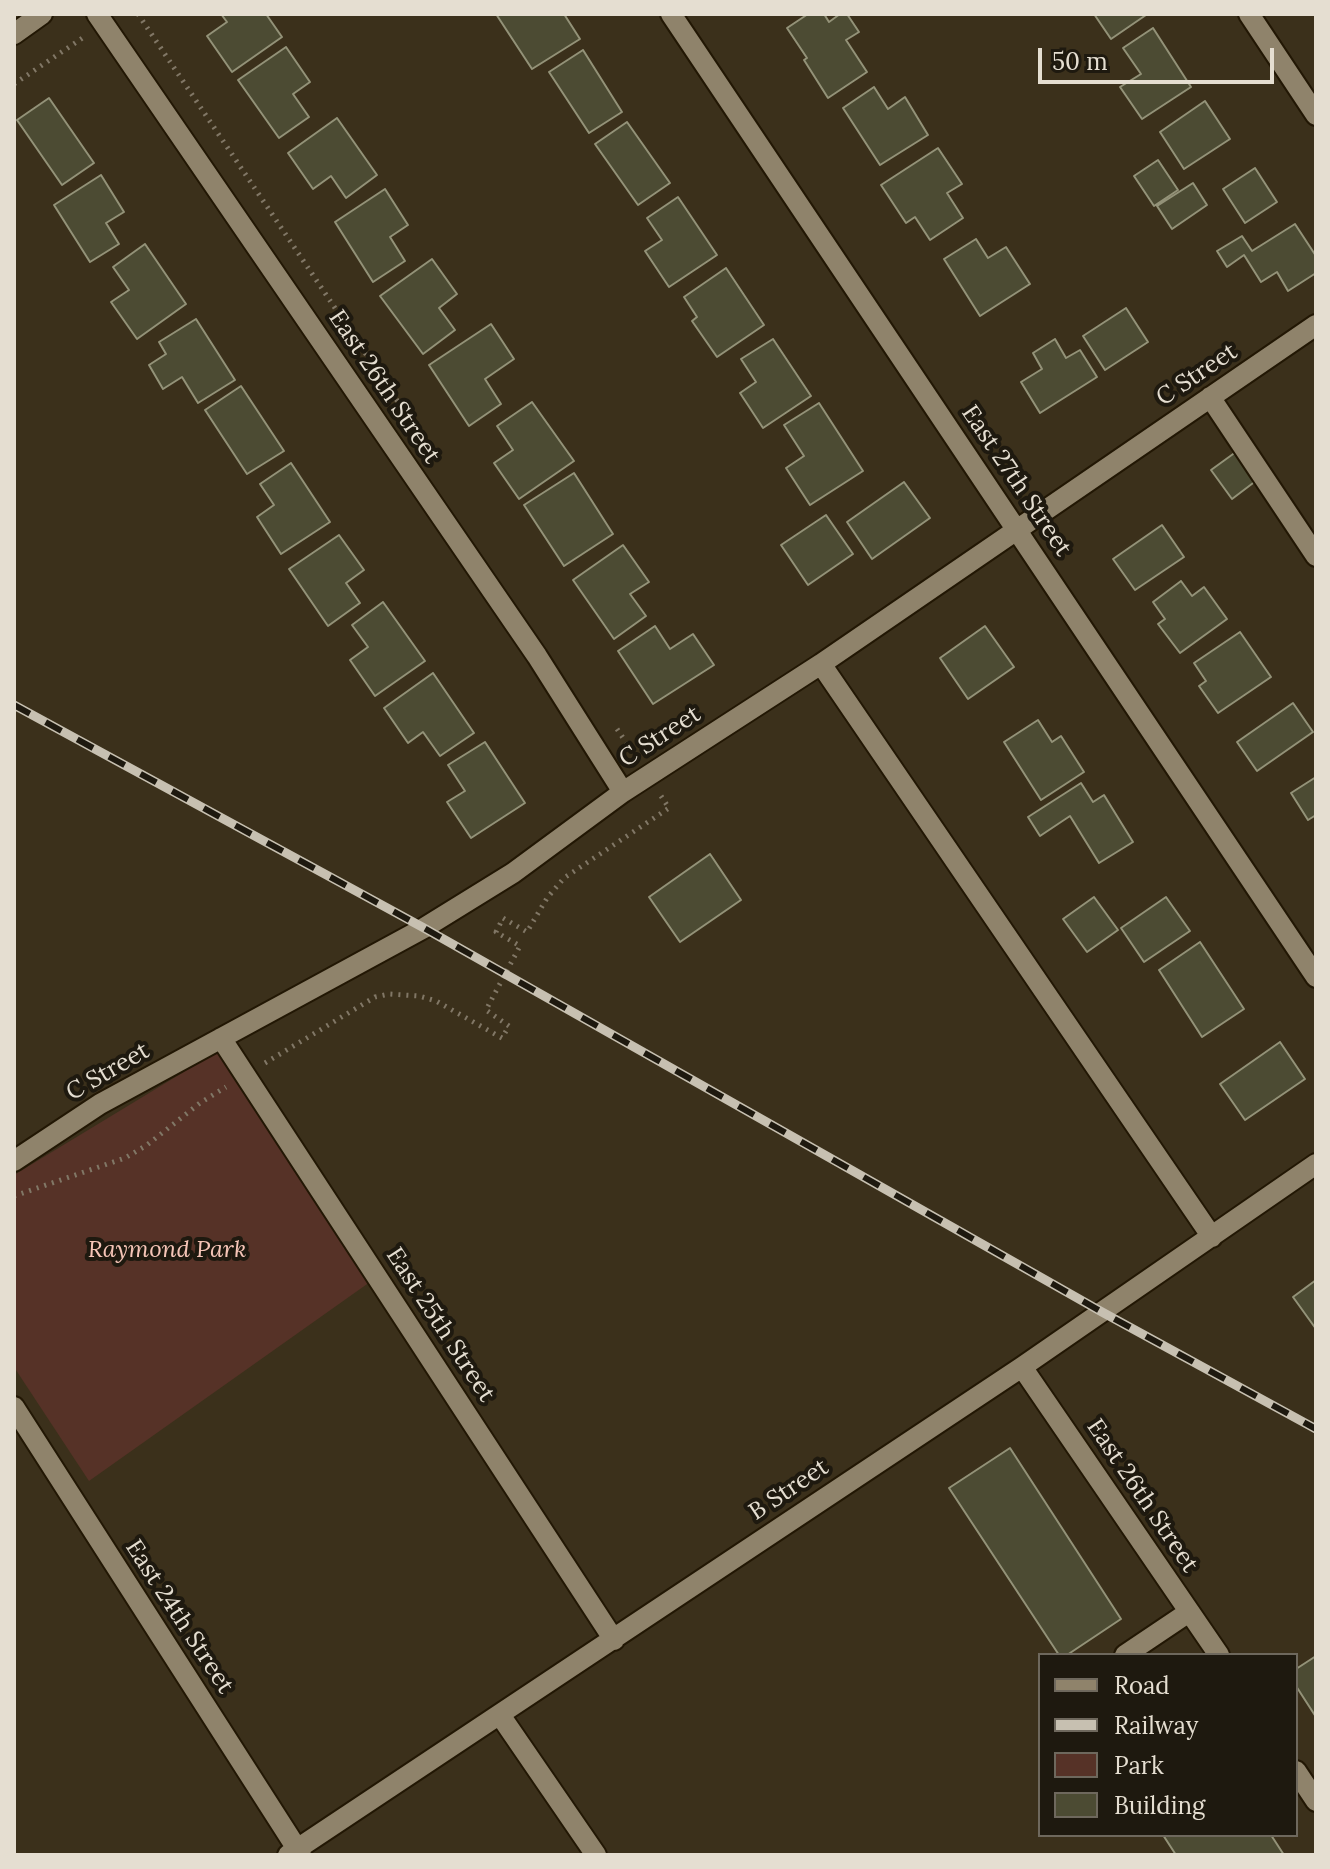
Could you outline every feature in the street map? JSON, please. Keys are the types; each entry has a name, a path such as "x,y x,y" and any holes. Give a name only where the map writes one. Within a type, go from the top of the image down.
{"street":[{"path":"14,34 42,14"},
{"name":"East 27th Street","path":"671,14 1316,977"},
{"path":"1249,14 1316,115"},
{"name":"East 26th Street","path":"100,19 537,656 623,792"},
{"name":"C Street","path":"14,1161 100,1104 460,906 513,873 623,792 821,664 1316,325"},
{"path":"1210,397 1316,556"},
{"path":"821,664 1212,1237"},
{"name":"East 25th Street","path":"221,1038 614,1640"},
{"name":"B Street","path":"295,1853 1022,1367 1316,1164"},
{"name":"East 26th Street","path":"1022,1367 1218,1653"},
{"name":"East 24th Street","path":"14,1407 295,1853"},
{"path":"1128,1653 1189,1612"},
{"path":"500,1715 596,1855"},
{"path":"1298,1774 1316,1801"}],"path":[{"path":"138,14 402,408"},
{"path":"14,84 100,19"},
{"path":"14,1196 125,1158 147,1145 200,1103 375,997 389,994 419,996 436,1001 502,1038 509,1026 486,1010 520,946 496,932 503,918 527,932 547,898 564,878 669,808 613,723"}],"green space":[{"name":"Raymond Park","path":"220,1050 370,1282 89,1481 14,1367 14,1175"}],"building":[{"path":"221,14 266,14 282,37 232,72 207,36 227,22"},
{"path":"496,14 564,14 580,39 532,69"},
{"path":"808,14 824,14 829,22 840,14 847,14 859,32 846,40 867,72 828,98 787,28"},
{"path":"1094,14 1145,14 1146,15 1111,39"},
{"path":"1153,28 1191,87 1142,119 1120,87 1141,74 1123,48"},
{"path":"286,47 310,82 293,94 309,117 279,138 238,80"},
{"path":"583,50 622,112 589,133 549,72"},
{"path":"874,87 888,109 905,97 928,135 880,165 843,108"},
{"path":"49,98 94,163 62,185 17,120"},
{"path":"1205,101 1230,139 1184,169 1160,132"},
{"path":"337,118 377,175 346,198 331,176 313,189 288,153"},
{"path":"627,122 670,183 638,205 595,144"},
{"path":"938,148 962,184 947,193 963,218 930,240 915,217 906,223 881,185"},
{"path":"1158,160 1178,190 1154,206 1134,176"},
{"path":"1255,168 1277,202 1245,223 1223,189"},
{"path":"101,175 124,212 106,223 119,244 90,262 54,205"},
{"path":"1193,183 1207,205 1172,229 1157,206"},
{"path":"385,189 408,225 390,237 405,261 373,282 335,222"},
{"path":"678,197 717,255 669,287 645,251 662,240 647,218"},
{"path":"1295,224 1316,256 1316,273 1288,291 1277,272 1261,282 1244,255 1227,267 1217,251 1242,236 1252,251"},
{"path":"976,239 988,258 1006,247 1030,284 980,316 944,259"},
{"path":"145,244 186,304 137,339 111,302 129,290 113,267"},
{"path":"432,259 457,294 439,308 455,330 423,354 380,296"},
{"path":"726,268 764,325 717,357 692,321 697,317 684,297"},
{"path":"1126,308 1148,342 1105,370 1083,336"},
{"path":"196,319 235,380 198,403 182,377 163,389 149,365 166,354 159,342"},
{"path":"491,324 514,359 485,379 501,404 469,426 429,365"},
{"path":"773,339 811,396 763,428 740,393 756,382 741,359"},
{"path":"1055,339 1066,358 1080,350 1097,377 1040,413 1021,382 1042,369 1033,353"},
{"path":"241,386 284,451 247,474 205,410"},
{"path":"532,402 574,461 519,499 494,463 513,450 497,426"},
{"path":"819,403 863,471 810,505 786,468 804,456 784,425"},
{"path":"1240,449 1261,477 1232,499 1211,470"},
{"path":"291,463 330,522 281,554 257,517 274,505 260,484"},
{"path":"574,473 613,534 564,566 524,505"},
{"path":"904,482 930,518 872,559 847,522"},
{"path":"826,515 853,554 808,585 781,545"},
{"path":"1162,525 1184,557 1135,590 1113,559"},
{"path":"339,535 364,570 346,583 360,603 328,626 289,569"},
{"path":"623,545 649,582 630,594 646,616 614,639 573,580"},
{"path":"1181,581 1192,596 1204,587 1227,619 1180,653 1158,624 1165,619 1153,602"},
{"path":"383,602 425,661 375,696 350,660 368,647 352,625"},
{"path":"655,626 670,649 693,634 714,665 653,704 618,651"},
{"path":"985,626 1014,667 968,699 940,658"},
{"path":"1240,632 1271,677 1218,713 1199,686 1206,681 1194,663"},
{"path":"433,673 474,733 440,756 423,732 408,743 384,708"},
{"path":"1293,703 1313,732 1257,771 1237,742"},
{"path":"1038,720 1052,742 1061,736 1084,772 1041,800 1004,742"},
{"path":"485,742 525,803 471,838 447,802 465,791 448,765"},
{"path":"1316,777 1316,815 1308,820 1291,793"},
{"path":"1081,783 1093,802 1104,795 1133,842 1099,863 1070,816 1040,836 1028,817"},
{"path":"710,854 741,900 680,942 649,897"},
{"path":"1094,897 1118,930 1087,952 1063,919"},
{"path":"1166,897 1190,931 1144,962 1121,928"},
{"path":"1200,942 1244,1009 1202,1037 1159,970"},
{"path":"1280,1042 1305,1079 1245,1120 1220,1084"},
{"path":"1316,1280 1316,1329 1293,1297"},
{"path":"1010,1448 1121,1619 1070,1653 1058,1653 949,1488"},
{"path":"1316,1656 1316,1717 1298,1689 1298,1668"},
{"path":"1164,1837 1272,1837 1284,1855 1176,1855"}],"railway":[{"path":"14,705 424,928 1102,1312 1316,1429"}]}
